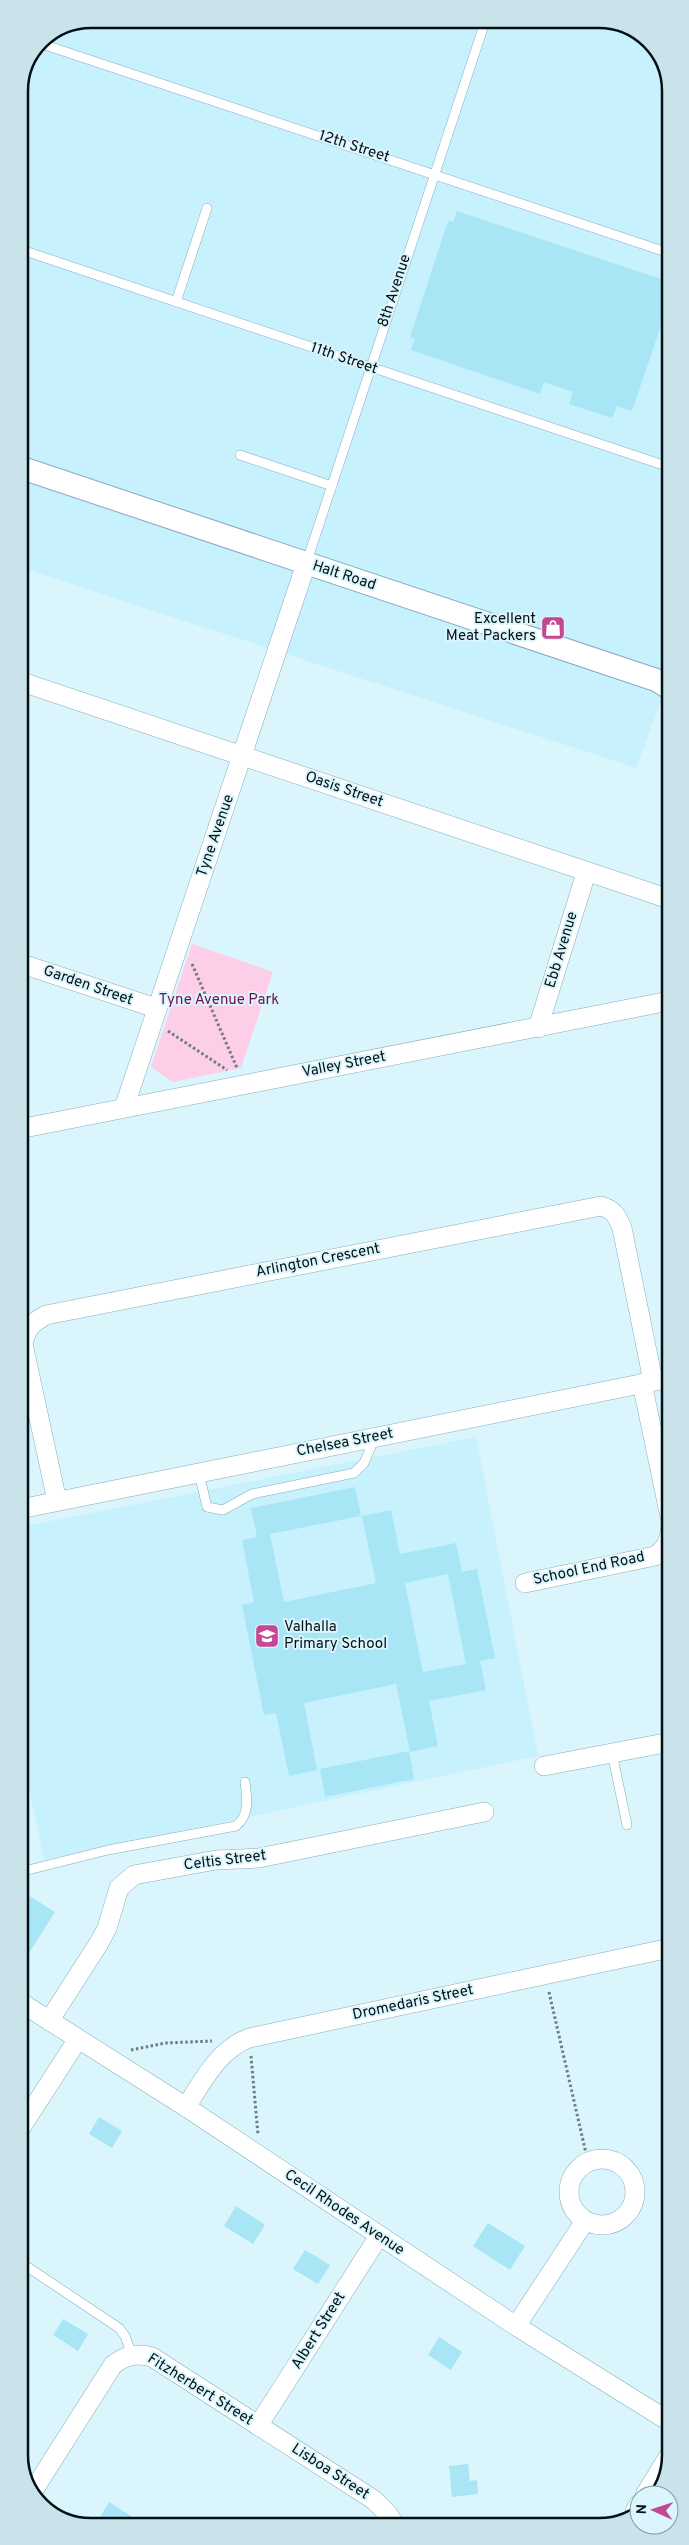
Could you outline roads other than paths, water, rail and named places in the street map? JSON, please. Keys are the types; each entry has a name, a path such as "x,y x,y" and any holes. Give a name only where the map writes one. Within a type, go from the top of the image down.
{"street":[{"name":"Halt Road","path":"27,470 662,681"},
{"name":"Tyne Avenue","path":"124,1108 156,1008 244,755 306,564"},
{"name":"Oasis Street","path":"27,684 662,897"},
{"name":"Ebb Avenue","path":"538,1028 586,872"},
{"name":"Garden Street","path":"27,966 156,1008"},
{"name":"Valley Street","path":"27,1127 662,1002"},
{"name":"Arlington Crescent","path":"27,1330 32,1323 46,1315 55,1313 601,1206 610,1209 617,1216 622,1228 655,1381"},
{"name":"Arlington Crescent","path":"27,1362 57,1501"},
{"name":"Chelsea Street","path":"27,1507 655,1381"},
{"path":"655,1381 662,1444"},
{"name":"School End Road","path":"525,1583 655,1556 662,1551"},
{"path":"544,1766 662,1744"},
{"name":"Celtis Street","path":"49,2021 99,1943 119,1888 134,1875 216,1860 259,1858 484,1812"},
{"name":"Dromedaris Street","path":"186,2107 220,2057 246,2039 662,1950"},
{"name":"Cecil Rhodes Avenue","path":"27,2007 186,2107 516,2326 662,2417"},
{"path":"27,2118 78,2039"},
{"path":"601,2159 620,2165 632,2180 634,2194 627,2213 617,2221 598,2225 585,2220 572,2206 569,2187 577,2170 588,2162 601,2159"},
{"path":"516,2326 585,2220"},
{"name":"Albert Street","path":"258,2426 379,2236"},
{"name":"Fitzherbert Street","path":"36,2486 113,2365 132,2354 152,2357 258,2426"},
{"name":"Lisboa Street","path":"258,2426 374,2500 390,2518"},
{"path":"651,2485 658,2473"}],"lane":[{"name":"8th Avenue","path":"306,564 483,28"},
{"name":"12th Street","path":"47,46 662,251"},
{"path":"176,302 207,208"},
{"name":"11th Street","path":"27,252 662,465"},
{"path":"240,455 332,486"},
{"path":"198,1473 207,1507 223,1510 252,1494 354,1473 364,1463 376,1437"},
{"path":"612,1753 627,1825"},
{"path":"27,1871 108,1850 236,1826 244,1818 246,1812 248,1799 245,1782"},
{"path":"27,2267 119,2328 125,2336 132,2354"}],"place":[{"name":"Excellent Meat Packers","path":"553,628"},
{"name":"Valhalla Primary School","path":"267,1636"}],"park label":[{"name":"Tyne Avenue Park","path":"219,1000"}]}
